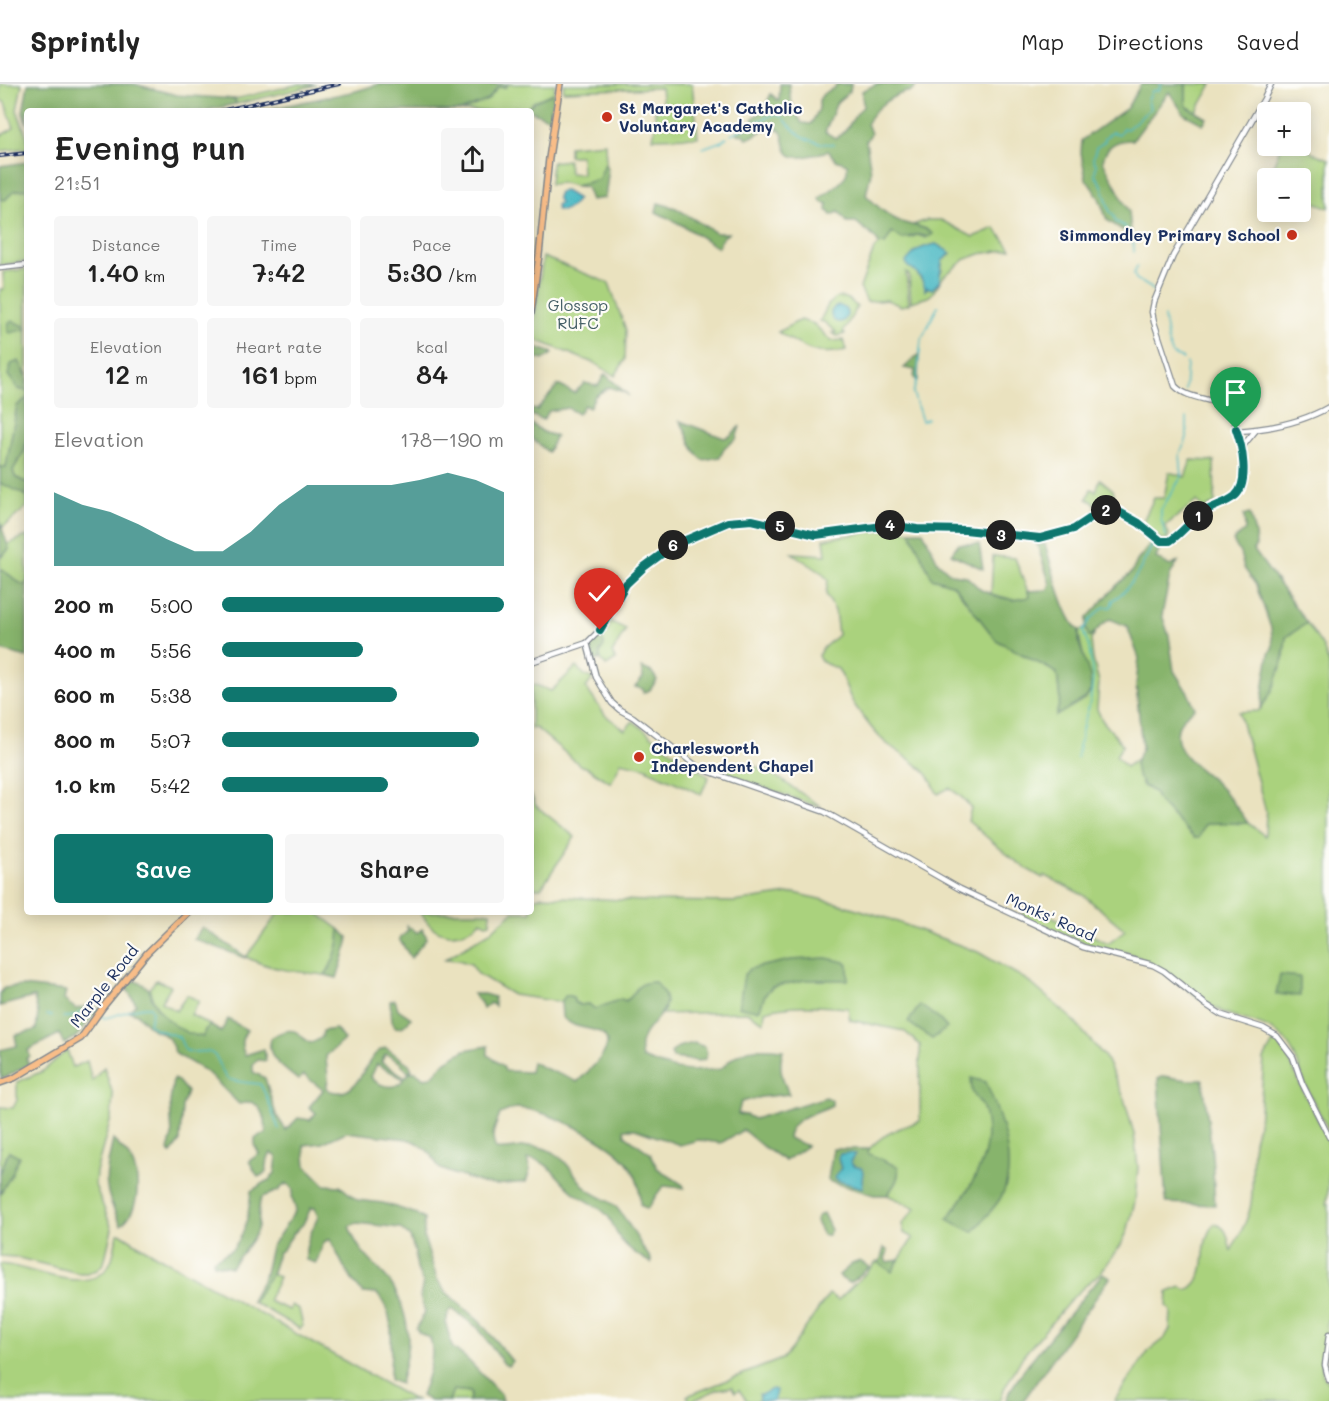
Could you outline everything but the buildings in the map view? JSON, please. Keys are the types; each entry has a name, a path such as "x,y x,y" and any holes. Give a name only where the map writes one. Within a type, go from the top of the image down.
{"main road":[{"path":"534,291 560,85"},
{"name":"Marple Road","path":"0,1083 14,1078 78,1040 147,953 186,915"}],"street":[{"path":"534,661 587,643 600,630 626,584 644,567 674,545 728,522 752,520 816,535 890,525 1040,538 1074,529 1098,513 1114,509 1139,523 1161,541 1167,542 1200,515 1237,494 1242,485 1242,447 1230,412 1224,405 1182,393 1176,386 1152,312 1173,256 1271,84"},
{"path":"0,268 24,265"},
{"path":"1237,431 1282,425 1315,415 1329,407"},
{"path":"1242,447 1256,430"},
{"name":"Monks' Road","path":"587,643 596,677 612,703 640,722 691,763 709,772 825,812 960,889 1083,947 1153,965 1222,1015 1263,1028 1282,1042 1293,1057 1302,1083 1329,1137"},
{"path":"1329,1335 1325,1365 1329,1380"}],"green space":[{"path":"0,84 22,84 17,110 24,129 24,148 0,151 0,136 14,128 5,103 0,99"},
{"path":"28,84 134,84 177,95 235,99 236,104 217,108 24,108 24,115 23,112"},
{"path":"300,84 316,85 236,104 235,99"},
{"path":"379,84 508,84 506,87 498,87 488,100 468,108 274,108"},
{"path":"508,84 555,84 554,93 535,101 527,108 468,108 488,100 498,87 506,87"},
{"path":"564,84 692,84 698,137 653,138 656,123 655,111 663,107 661,88 563,91"},
{"path":"780,84 789,84 796,114 802,123 811,124 819,109 819,100 823,94 837,84 851,84 850,91 837,102 825,132 835,138 844,132 863,107 862,91 877,84 918,84 912,91 905,92 886,102 870,117 867,123 871,134 866,141 871,172 866,195 896,220 933,234 927,237 914,235 902,239 892,232 885,244 879,244 856,222 847,222 839,212 831,215 827,210 828,204 821,202 820,198 843,180 847,164 836,160 828,151 795,157 787,150 780,130 775,128 747,139 745,135 737,134 737,131 753,124 753,118 763,110 771,94 779,101"},
{"path":"1141,84 1186,84 1186,106 1207,118 1203,124 1184,114 1169,92 1133,140 1118,142 1107,151 1103,161 1129,212 1132,241 1124,231 1107,220 1099,198 1086,179 1081,153 1082,140 1127,108"},
{"path":"1186,84 1212,84 1196,112 1186,106"},
{"path":"554,93 550,119 534,112 534,108 527,108 535,101"},
{"path":"605,143 606,161 599,179 576,186 563,183 550,184 552,162 568,160 569,173 582,174 581,156 569,156 569,146"},
{"path":"1311,152 1329,159 1329,208 1311,201 1311,168 1272,168 1277,156 1311,156"},
{"path":"606,161 608,175 605,198 591,200 586,187 576,186 599,179"},
{"path":"24,162 24,189 14,191 5,200 0,199 0,166"},
{"path":"24,189 24,261 0,265 0,199 5,200 14,191"},
{"path":"658,203 676,208 716,233 729,233 722,238 718,248 682,225 656,212"},
{"path":"927,220 941,220 973,237 995,228 1011,249 980,254 966,259 944,276 932,294 911,302 909,275 906,272 909,304 901,306 887,300 867,302 860,288 874,249 879,244 885,244 892,231 910,238 917,235 926,238 927,229 913,225","holes":["936,244 950,255 942,261 942,271 925,290 925,285 914,269 908,267 914,253"]},
{"name":"Glossop RUFC","path":"543,257 609,283 626,330 625,360 615,376 596,364 534,339 534,318"},
{"path":"24,269 24,400 17,406 6,467 0,467 0,289 4,289 3,272"},
{"path":"837,297 848,299 857,307 843,332 845,334 837,336 832,333 836,332 820,321 828,305"},
{"path":"800,320 814,324 831,341 843,340 846,350 817,352 778,332"},
{"path":"9,322 24,326 24,330 10,333"},
{"path":"534,347 553,353 543,360 534,357"},
{"path":"919,354 918,380 914,378 915,370 904,368"},
{"path":"19,361 24,370 24,390 18,389 8,375 11,364"},
{"path":"605,374 629,396 609,387 595,396 589,408 584,405 578,414 568,408 549,411 543,420 534,416 534,410 537,410 558,385 574,393 585,383 598,386"},
{"path":"24,400 24,452 13,470 15,477 24,482 24,495 0,483 0,467 6,467 17,406"},
{"path":"680,421 724,438 730,436 740,426 736,439 725,447 720,457 703,460 692,447"},
{"path":"534,426 545,433 556,436 548,452 534,440"},
{"path":"24,452 24,482 15,477 13,470"},
{"path":"1191,460 1214,461 1215,503 1203,509 1197,501 1165,526 1169,534 1167,540 1160,539 1142,523 1154,498 1164,498 1169,472 1185,477"},
{"path":"1100,479 1113,490 1116,503 1096,512 1095,503 1087,499 1091,489 1096,491"},
{"path":"0,483 24,494 24,510 3,527 0,522"},
{"path":"1250,514 1255,534 1256,546 1253,549 1307,623 1286,637 1279,674 1261,708 1269,654 1273,646 1271,628 1256,585 1244,568 1240,553 1233,541 1245,530 1244,515"},
{"path":"0,522 9,549 0,558"},
{"path":"889,529 910,531 932,578 954,585 996,640 1057,673 1060,700 1056,716 1091,690 1079,630 1086,629 1090,637 1095,633 1091,640 1099,682 1097,709 1102,720 1123,745 1116,756 1126,767 1138,758 1135,764 1143,786 1154,792 1158,801 1194,838 1202,831 1204,825 1220,823 1248,823 1265,836 1266,812 1239,712 1258,711 1261,708 1284,657 1286,637 1307,623 1323,647 1329,664 1329,1131 1306,1086 1291,1049 1275,1032 1210,1005 1137,956 1084,943 1022,916 1028,905 1108,943 1125,930 1083,895 1044,875 1043,878 1023,866 968,821 971,808 967,802 949,788 938,794 931,779 923,770 880,738 853,703 838,669 820,659 818,656 822,649 838,635 835,611 826,594 828,580 822,573 792,553 826,555 824,539"},
{"path":"1143,530 1161,544 1159,546 1155,543 1153,546 1159,551 1156,558 1170,566 1178,562 1170,575 1162,615 1169,636 1174,671 1195,708 1181,721 1178,741 1187,757 1221,788 1248,823 1204,825 1199,838 1194,838 1158,801 1154,792 1144,786 1137,775 1135,764 1142,748 1136,685 1139,658 1127,626 1110,619 1089,637 1086,629 1087,618 1132,572 1137,561 1152,542 1142,533"},
{"path":"910,531 923,531 938,562 951,574 966,576 981,590 1014,600 1029,597 1028,591 1047,590 1050,584 1037,544 1045,544 1063,603 1073,624 1079,630 1079,643 1090,676 1091,690 1086,698 1056,716 1060,700 1057,673 996,640 954,585 932,578"},
{"path":"24,537 24,585 0,570 0,558 9,549 8,544"},
{"path":"958,544 979,544 983,569 951,554"},
{"path":"993,556 1015,558 1030,597 1014,600 991,594"},
{"path":"0,570 24,585 24,656 0,650"},
{"path":"609,621 626,629 612,653 616,660 606,666 600,656 604,645 600,635"},
{"path":"602,637 604,645 600,652 600,659 594,662 590,646 597,638"},
{"path":"576,667 586,676 593,678 586,688 605,715 625,730 633,721 709,777 701,794 648,768 621,762 611,783 581,766 534,728 534,685 551,691"},
{"path":"642,668 652,672 657,680 650,690 643,693 643,689 635,687 643,678"},
{"path":"699,765 752,766 765,769 820,806 816,806"},
{"path":"534,801 536,806 575,837 541,888 534,888"},
{"path":"795,893 884,917 978,952 1027,980 1070,1017 1105,1057 1123,1095 1134,1134 1138,1167 1135,1202 1127,1232 1121,1245 1101,1272 1075,1295 1023,1356 1004,1389 1000,1401 747,1401 739,1390 735,1392 732,1387 718,1389 692,1401 689,1401 687,1396 782,1359 829,1294 838,1300 877,1262 892,1271 913,1238 904,1233 902,1224 916,1208 887,1195 897,1178 898,1167 866,1153 884,1136 920,1121 920,1045 904,1031 850,1020 848,1008 838,1007 775,1008 765,1011 764,1022 747,1012 661,1014 665,1009 637,988 630,999 595,1009 589,1004 580,1005 574,1002 573,997 567,995 561,1002 513,995 478,974 471,964 445,959 490,932 510,915 534,915 534,899 542,896 643,901 734,902"},
{"path":"277,915 320,915 339,929 336,953 325,975 275,968 246,957"},
{"path":"423,915 490,915 490,923 486,924 481,921 456,934 440,932 426,921"},
{"path":"407,926 417,933 422,929 427,938 411,958 399,939 408,931"},
{"path":"202,927 246,957 194,939"},
{"path":"339,929 348,937 348,943 337,978 325,975 336,953"},
{"path":"826,958 845,962 848,965 848,980 805,980 772,987 765,995 760,1009 739,1007 744,975 749,969 791,960"},
{"path":"1280,975 1300,977 1300,996 1276,994"},
{"path":"128,979 145,986 161,1013 173,1024 187,1032 203,1037 210,1025 221,1032 228,1019 247,1030 243,1036 243,1051 245,1055 264,1049 266,1061 258,1060 253,1064 253,1072 265,1078 276,1115 286,1130 298,1118 310,1120 316,1113 309,1107 323,1090 304,1075 298,1080 273,1057 271,1038 280,1033 295,1031 310,1043 322,1037 323,1031 336,1029 344,1040 326,1056 327,1086 334,1092 345,1091 352,1087 373,1057 386,1048 409,1064 412,1070 408,1072 400,1062 386,1054 381,1062 404,1076 402,1078 377,1064 371,1077 385,1086 397,1085 411,1072 416,1072 424,1078 431,1077 446,1061 465,1050 488,1046 488,1055 503,1066 505,1071 530,1072 532,1062 577,1082 601,1057 607,1042 605,1036 597,1031 575,1025 562,1017 561,1002 566,995 573,997 574,1002 580,1005 589,1004 595,1009 621,999 626,1001 640,986 648,982 655,982 664,993 666,1003 663,1011 644,1035 641,1045 642,1058 681,1070 709,1070 721,1069 735,1056 749,1050 764,1048 783,1050 782,1072 789,1094 741,1102 738,1114 754,1119 826,1097 832,1100 832,1105 804,1117 793,1125 788,1138 807,1146 785,1161 743,1130 721,1143 698,1140 680,1145 635,1129 624,1129 625,1135 651,1154 657,1168 683,1185 684,1188 664,1186 647,1209 640,1204 640,1193 635,1174 621,1156 609,1146 578,1128 545,1114 518,1108 500,1114 493,1135 496,1149 540,1147 559,1157 586,1188 619,1210 651,1259 651,1263 624,1244 604,1212 570,1190 548,1167 535,1160 527,1159 530,1170 526,1182 496,1185 485,1184 439,1168 431,1154 418,1143 407,1139 346,1132 322,1143 304,1145 306,1166 325,1185 340,1186 357,1200 383,1203 414,1213 424,1219 424,1238 437,1279 445,1291 481,1323 512,1361 508,1366 504,1364 478,1328 452,1309 448,1313 446,1324 452,1347 467,1359 501,1395 503,1401 469,1401 471,1392 453,1390 449,1401 430,1401 421,1396 430,1367 432,1345 430,1338 416,1329 425,1312 420,1297 423,1283 417,1269 410,1237 400,1228 357,1223 349,1226 360,1249 391,1284 402,1307 408,1339 400,1384 390,1380 391,1324 384,1303 377,1294 363,1293 357,1287 344,1268 330,1239 324,1242 316,1263 306,1260 307,1243 318,1217 315,1208 311,1208 303,1224 278,1253 271,1275 253,1302 251,1301 264,1277 271,1247 296,1210 292,1198 293,1189 288,1184 262,1197 255,1235 231,1267 214,1264 213,1260 229,1251 238,1241 247,1220 251,1191 269,1180 275,1173 277,1157 271,1153 266,1173 258,1177 249,1161 259,1154 255,1146 255,1139 266,1134 265,1119 258,1106 251,1102 239,1104 207,1072 176,1054 169,1039 162,1033 152,1029 137,1014 129,1011 136,1004 124,984"},
{"path":"156,980 171,986 161,1002 176,1011 187,995 199,1001 191,1015 210,1025 203,1037 183,1032 164,1016 149,989"},
{"path":"22,986 66,991 64,1000 76,1009 91,1005 99,1009 76,1037 64,1044 59,1034 28,1050 30,1056 26,1059 29,1064 1,1078 0,1050 17,1046 15,1035 36,1030 38,1013 34,997 0,1006 0,994 4,988"},
{"path":"473,994 494,997 495,1006 490,1003 483,1009"},
{"path":"395,1000 398,1009 411,1018 400,1027 395,1027 392,1021 390,1001"},
{"path":"920,1005 947,1028 932,1039 908,1022"},
{"path":"1275,1039 1289,1060 1328,1141 1326,1204 1329,1204 1329,1311 1322,1367 1323,1375 1329,1384 1329,1401 1114,1401 1148,1352 1164,1339 1170,1329 1171,1311 1167,1306 1168,1292 1181,1287 1187,1290 1200,1277 1206,1241 1214,1224 1223,1228 1227,1234 1231,1251 1243,1228 1251,1203 1253,1153 1259,1124 1264,1059"},
{"path":"694,1043 705,1047 707,1053 705,1059 699,1061 673,1058 671,1053 678,1047"},
{"path":"67,1050 73,1067 87,1061 92,1081 104,1067 113,1095 111,1118 96,1172 95,1185 112,1229 104,1263 97,1270 87,1273 78,1273 15,1257 0,1256 0,1194 8,1152 0,1174 0,1107 13,1108 17,1100 17,1082 43,1071"},
{"path":"1163,1076 1203,1080 1212,1153 1215,1205 1166,1203 1158,1079"},
{"path":"971,1078 986,1082 1001,1124 1008,1156 1006,1186 1000,1199 973,1232 947,1219 980,1168 987,1139 982,1106 972,1091"},
{"path":"173,1079 178,1081 187,1092 182,1106 180,1141 171,1153 168,1150 172,1136 170,1103"},
{"path":"113,1140 132,1162 137,1181 136,1201 128,1218 121,1225 110,1202 106,1183"},
{"path":"833,1149 869,1149 867,1153 898,1167 897,1178 887,1195 874,1195 828,1180","holes":["855,1154 850,1161 853,1166 861,1168 862,1180 839,1173 841,1168 839,1162"]},
{"path":"9,1151 19,1156 0,1194 0,1174"},
{"path":"823,1213 831,1230 828,1235 823,1235 816,1222 817,1217"},
{"path":"120,1233 416,1401 0,1401 0,1264 59,1278 88,1279 100,1275 109,1265 114,1254 117,1234"},
{"path":"884,1248 888,1251 885,1259 887,1262 899,1260 892,1272 877,1262 880,1261"},
{"path":"860,1261 869,1267 850,1283 842,1279 839,1275 852,1264"},
{"path":"1103,1273 1110,1278 1023,1401 1006,1401 1009,1392 1027,1365"},
{"path":"271,1274 279,1277 268,1301 289,1310 291,1305 299,1309 303,1326 300,1329 253,1302"},
{"path":"453,1390 471,1392 469,1401 449,1401"}],"water":[{"path":"565,191 578,199 571,207 562,211 557,210 556,205 560,203 557,197 559,192"},
{"path":"936,244 951,253 942,261 939,282 932,289 927,287 925,290 920,277 908,267 906,262 918,250"},
{"path":"839,306 847,314 839,322 831,314"},
{"path":"840,1154 856,1154 850,1161 853,1166 863,1171 863,1188 834,1178 841,1168 838,1158"},
{"path":"772,1389 776,1390 774,1401 759,1401 759,1394"}],"waterway":[{"path":"1134,252 1130,234 1116,222 1110,212 1102,185 1095,175 1096,164 1093,159 1096,148 1105,141 1105,138 1112,132 1119,134 1123,128 1127,129 1150,109 1148,100 1152,91 1159,90 1161,84"},
{"path":"731,134 772,115 777,114 783,117"},
{"path":"785,120 795,131 807,138 819,143 834,144"},
{"path":"723,140 727,137"},
{"path":"703,148 722,141"},
{"path":"1137,266 1134,274 1136,279 1155,293"},
{"path":"917,379 921,340 938,306"},
{"path":"1164,317 1168,343 1173,355 1183,359"},
{"path":"1185,390 1187,363"},
{"path":"917,379 913,393 922,421 927,419"},
{"path":"1166,536 1161,510 1182,476 1180,454 1187,438 1187,418"},
{"path":"1077,758 1090,703 1093,679 1089,647 1083,631 1091,619 1104,607 1111,607 1113,600 1138,574 1154,541 1159,543"},
{"path":"101,1015 104,1018 138,1008 150,1007 152,1011 149,1024 156,1029 179,1037 185,1050 210,1052 218,1059 229,1079 260,1084 279,1129"},
{"path":"63,1017 73,1016 91,1008 98,1011"},
{"path":"47,1015 52,1016"}],"railway":[{"path":"233,108 339,84"},
{"path":"0,156 24,153"}],"place":[{"name":"St Margaret's Catholic Voluntary Academy","path":"607,117"},
{"name":"Simmondley Primary School","path":"1292,235"},
{"name":"Charlesworth Independent Chapel","path":"639,757"}],"route":[{"path":"600,630 626,584 656,557 693,535 739,520 749,519 816,535 896,525 917,529 965,530 1040,538 1074,529 1085,524 1098,513 1114,509 1139,523 1161,541 1170,541 1193,520 1228,500 1240,490 1243,477 1242,447 1236,429"}]}
